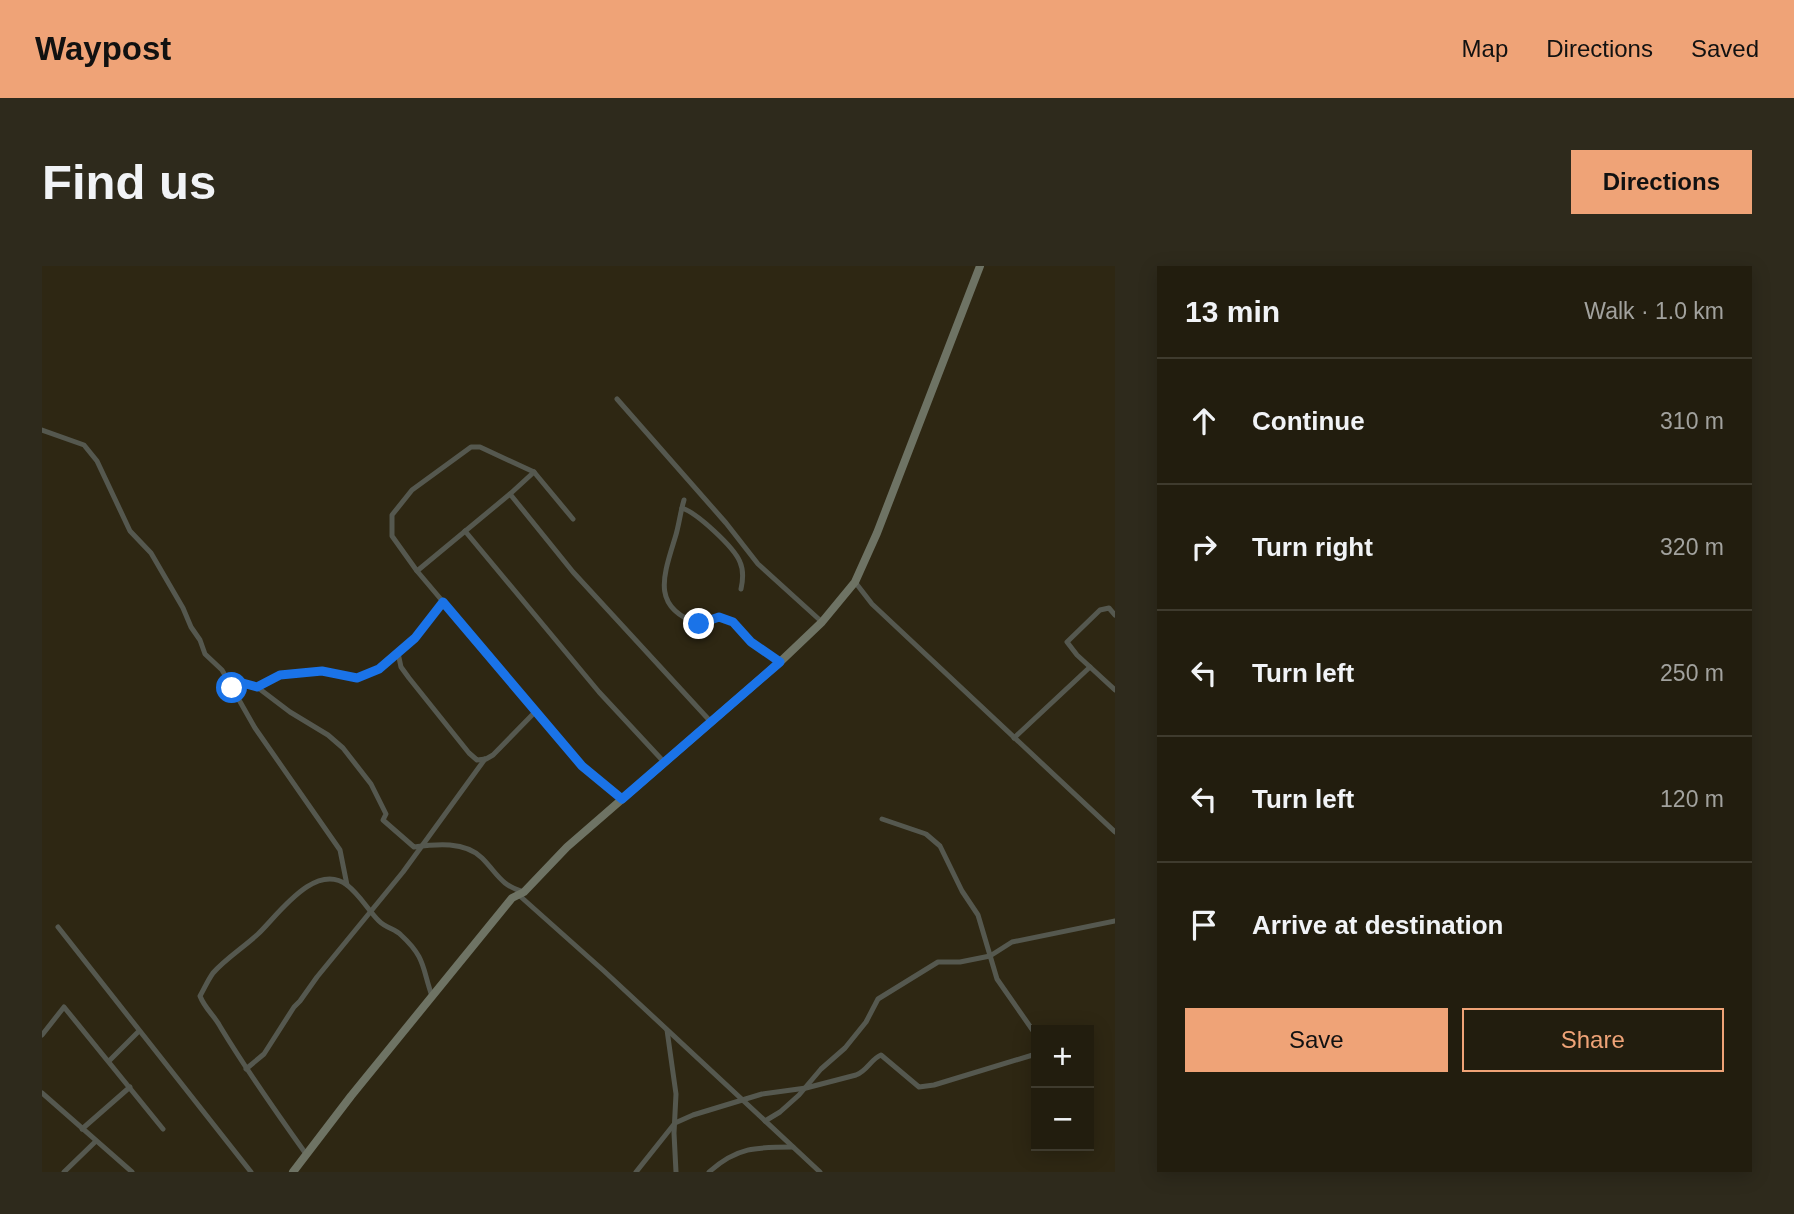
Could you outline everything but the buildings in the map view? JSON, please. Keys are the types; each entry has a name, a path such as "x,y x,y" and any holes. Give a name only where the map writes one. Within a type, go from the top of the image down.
{"main road":[{"path":"293,1172 512,898 524,892 567,847 780,662 822,622 855,582 877,533 980,266"}],"street":[{"path":"617,399 726,523 758,564 822,622"},
{"path":"42,430 84,445 92,453 130,531 151,553 200,640 205,654 222,670 255,728 340,850 347,885"},
{"path":"573,519 534,472 480,447 471,447 422,482 392,515 392,536 416,571 582,766 622,799"},
{"path":"416,571 534,472"},
{"path":"510,494 573,572 711,722"},
{"path":"684,500 664,573 664,593 668,606 683,619 699,624 719,617 733,622 751,642 780,662"},
{"path":"682,508 701,520 740,560 744,575 741,590"},
{"path":"465,531 599,692 664,762"},
{"path":"855,582 872,604 1115,832"},
{"path":"257,687 280,675 322,671 357,678 379,669 415,638 443,602"},
{"path":"1115,615 1109,608 1100,610 1067,642 1115,690"},
{"path":"398,653 401,667 477,760 493,755 536,711"},
{"path":"1014,738 1090,667"},
{"path":"228,679 257,687 343,748 371,784 386,814 383,820 414,847 467,847 481,856 509,888 524,892 521,897 820,1172"},
{"path":"246,1069 264,1054 294,1007 423,845 485,759"},
{"path":"882,819 926,834 940,845 962,891 978,915 997,979 1031,1028"},
{"path":"306,1154 203,1003 201,996 215,971 244,947 291,898 309,884 327,879 347,885 386,928 400,933 423,961 432,996"},
{"path":"765,1121 780,1112 806,1088 852,1039 878,999 938,962 960,962 990,956 1012,942 1115,921"},
{"path":"58,927 251,1172"},
{"path":"42,1035 64,1007 163,1129"},
{"path":"667,1030 677,1094 676,1172"},
{"path":"109,1061 139,1031"},
{"path":"636,1172 675,1123 741,1099 806,1088 862,1073 881,1055 919,1087 934,1085 1031,1056"},
{"path":"82,1129 130,1087"},
{"path":"42,1093 132,1172"},
{"path":"64,1172 96,1141"},
{"path":"709,1172 733,1154 768,1147 793,1147"}],"route":[{"path":"232,688 228,679 257,687 280,675 322,671 357,678 379,669 415,638 443,602 582,766 622,799 780,662 751,642 733,622 719,617 699,624"}]}
